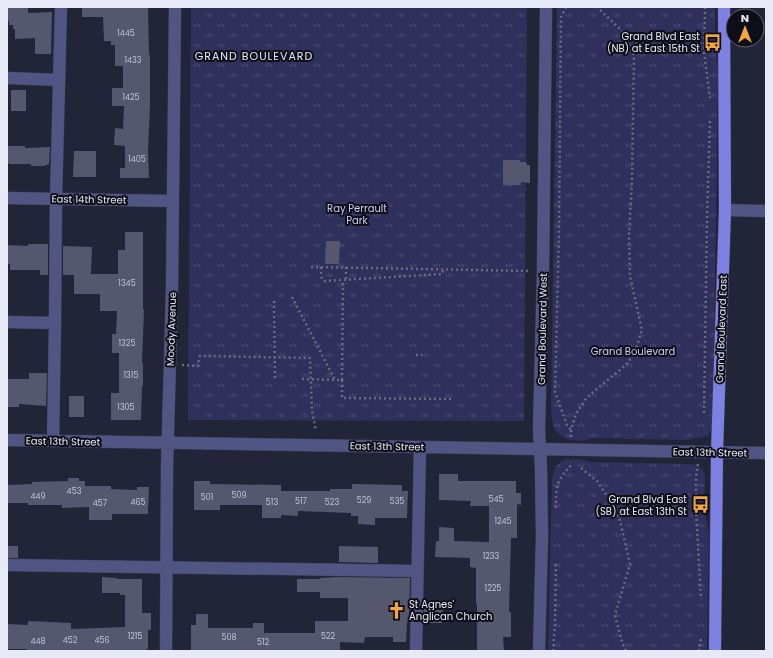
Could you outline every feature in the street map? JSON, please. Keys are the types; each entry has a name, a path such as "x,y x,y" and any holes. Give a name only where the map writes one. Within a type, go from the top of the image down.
{"main road":[{"name":"Grand Boulevard East","path":"715,651 717,452 725,210 724,7"}],"street":[{"path":"53,441 56,198 61,7"},
{"name":"Moody Avenue","path":"166,651 168,443 172,289 174,7"},
{"name":"Grand Boulevard West","path":"539,651 542,536 539,430 543,271 546,7"},
{"path":"7,78 59,80"},
{"name":"East 14th Street","path":"7,198 172,201"},
{"path":"725,210 766,211"},
{"path":"7,322 55,323"},
{"name":"East 13th Street","path":"7,440 766,454"},
{"path":"416,651 420,447"},
{"path":"7,565 417,571"}],"path":[{"path":"566,7 561,17 559,231 555,392 567,425 571,430"},
{"path":"571,439 571,430 576,414 587,397 626,365 635,352 642,330 630,276 629,235 632,180 634,55 622,31 597,7"},
{"path":"705,7 704,52 711,101"},
{"path":"704,419 710,116"},
{"path":"311,267 543,271"},
{"path":"321,267 321,277 324,281 442,274 444,269"},
{"path":"346,268 342,398 453,399"},
{"path":"292,297 336,380"},
{"path":"274,301 275,379"},
{"path":"416,355 422,355"},
{"path":"180,365 198,366 200,356 310,358 312,411 316,431"},
{"path":"302,379 342,380"},
{"path":"556,509 556,486 570,467"},
{"path":"581,468 597,481 618,512 630,564 615,615 626,651"},
{"path":"698,469 696,510 702,601"},
{"path":"553,651 556,563"},
{"path":"699,651 701,637"}],"green space":[{"name":"Ray Perrault Park","path":"191,7 527,7 524,421 188,420"},
{"name":"Grand Boulevard","path":"557,7 715,7 715,46 718,70 713,423 709,435 686,440 592,438 572,440 559,435 554,426 551,409"},
{"path":"568,459 584,460 589,462 687,464 697,465 703,470 705,476 704,509 709,535 707,651 548,651 552,480 556,466 560,462"}],"building":[{"path":"7,7 28,7 28,13 52,12 51,54 35,54 35,38 15,39 15,29 13,29 13,25 9,25 9,21 7,21"},
{"path":"82,7 148,7 150,55 148,150 149,178 120,178 120,168 125,168 125,146 114,145 115,128 123,129 124,106 112,106 112,88 123,88 123,66 115,66 115,45 111,45 111,41 104,41 103,17 82,17"},
{"path":"11,90 26,90 26,111 11,111"},
{"path":"7,146 25,146 25,148 50,147 49,164 44,166 31,166 31,164 9,164 7,163"},
{"path":"74,151 96,151 96,177 73,177"},
{"path":"503,160 520,160 520,162 526,162 527,165 530,165 530,183 521,182 521,185 503,185"},
{"path":"125,232 143,232 144,310 141,420 111,420 111,393 119,393 119,353 112,353 112,334 116,334 117,311 100,311 100,294 74,294 74,275 63,275 63,246 92,247 91,274 118,274 118,250 125,250"},
{"path":"326,241 340,241 339,264 325,264"},
{"path":"28,244 48,244 48,275 40,275 40,270 10,270 10,264 7,264 7,245 28,246"},
{"path":"29,373 47,373 46,406 19,404 19,407 7,407 7,379 29,379"},
{"path":"69,396 84,396 84,417 69,417"},
{"path":"439,474 458,474 458,481 516,481 516,493 521,493 521,505 517,504 517,538 511,538 509,612 511,612 511,637 503,637 504,651 477,651 476,568 470,567 470,558 435,557 436,541 439,541 439,527 454,528 454,541 489,542 489,506 470,506 471,501 439,500"},
{"path":"68,478 79,478 79,481 85,481 85,486 111,486 111,489 137,490 137,487 149,487 148,514 112,514 112,520 89,520 89,507 62,508 62,505 28,505 28,503 7,503 7,485 32,484 32,482 68,481"},
{"path":"194,481 210,481 210,484 281,485 281,491 330,491 330,489 352,489 352,484 402,485 402,491 408,491 407,518 375,518 375,525 358,524 358,516 351,516 351,513 298,511 298,516 281,515 281,518 262,518 262,505 220,505 220,510 194,510"},
{"path":"7,546 18,546 18,558 7,558"},
{"path":"339,546 378,547 378,563 339,562"},
{"path":"102,577 117,579 142,579 142,613 151,613 151,630 148,630 148,649 146,649 146,651 26,651 26,649 7,649 7,624 28,625 28,621 71,623 71,629 125,627 125,595 120,595 120,593 102,593"},
{"path":"338,577 410,578 409,622 407,622 406,642 393,642 393,637 365,637 364,643 340,642 340,651 191,651 191,625 196,625 196,614 208,614 208,628 253,628 253,623 264,623 264,633 315,633 315,621 348,621 348,598 320,598 320,592 297,592 297,579"},
{"path":"424,604 443,605 442,623 424,623"}],"place":[{"name":"Grand Blvd East (NB) at East 15th St","path":"713,42"},
{"name":"Grand Blvd East (SB) at East 13th St","path":"700,505"},
{"name":"St Agnes' Anglican Church","path":"396,610"}],"district":[{"name":"GRAND BOULEVARD","path":"254,56"}]}
